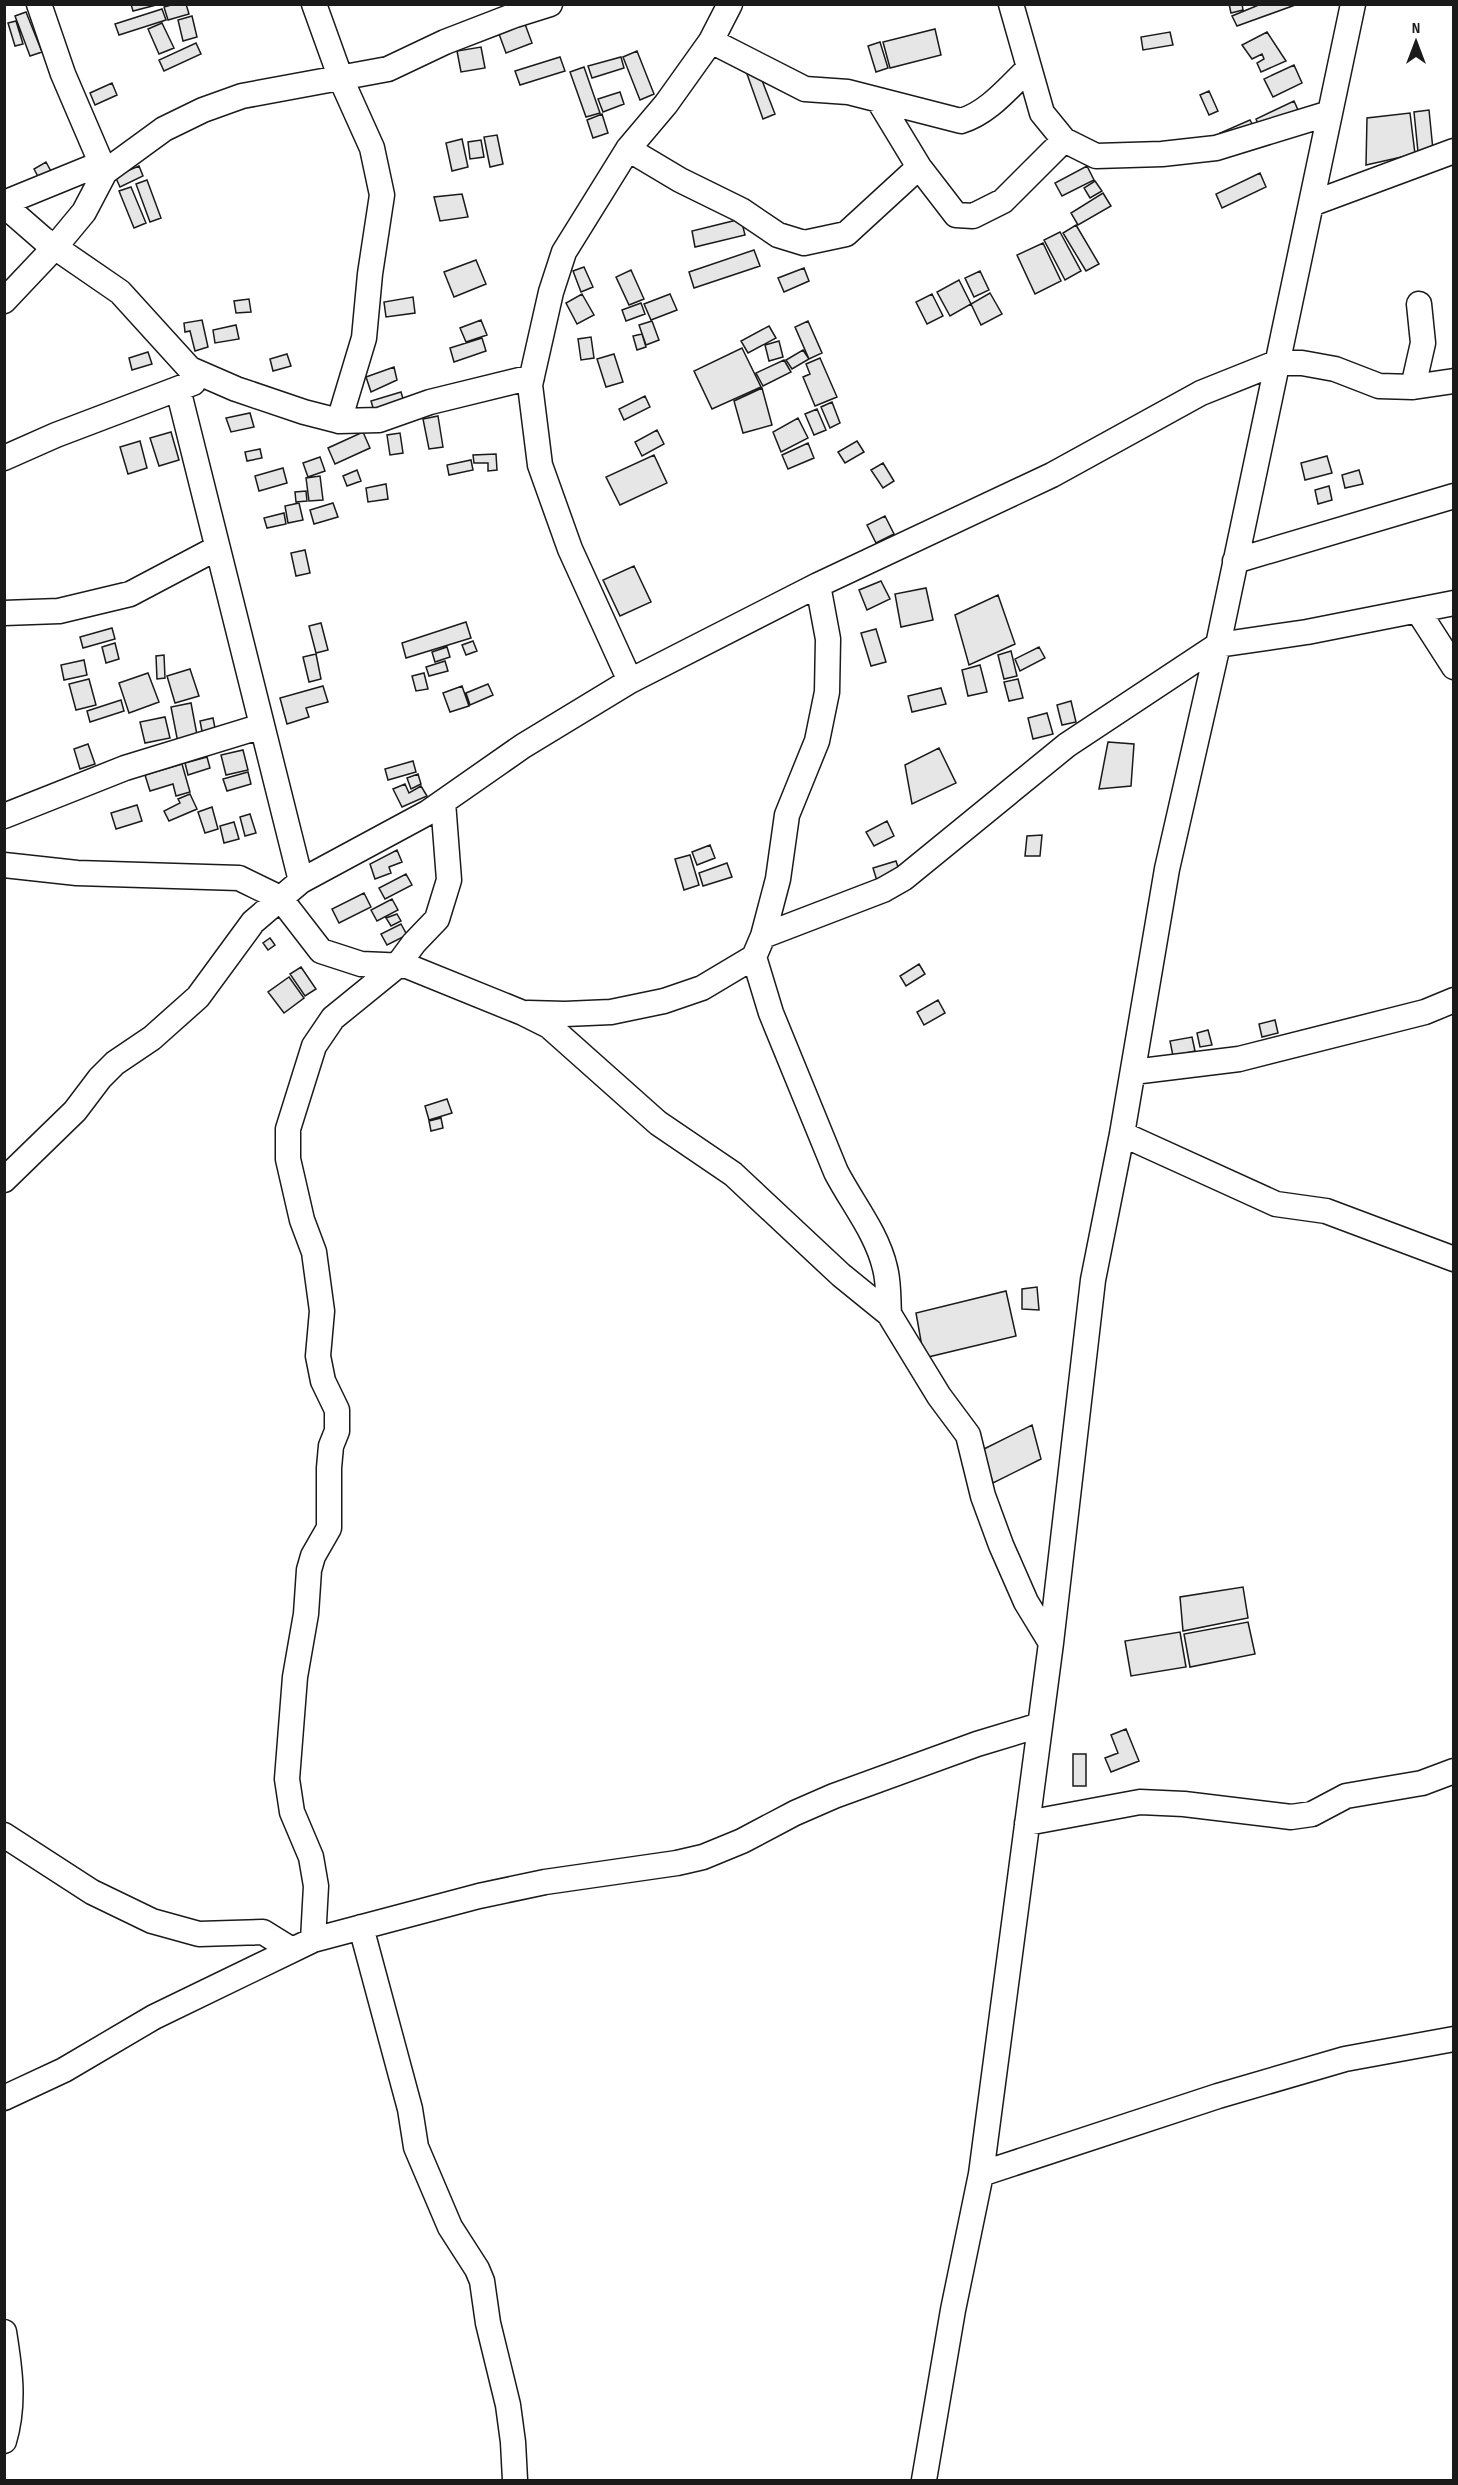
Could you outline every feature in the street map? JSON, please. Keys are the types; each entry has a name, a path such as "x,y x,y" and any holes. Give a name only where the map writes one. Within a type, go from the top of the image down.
{"street":[{"path":"4,301 55,247 84,212 103,167 63,74 39,4"},
{"path":"314,4 341,79 372,148 382,195 370,274 364,338 339,421"},
{"path":"532,377 430,402 379,420 339,421 304,412 190,369 120,292 55,247 4,204 103,167 164,129 203,110 242,96 388,69 445,42 550,4"},
{"path":"630,681 570,549 540,465 530,385 551,292 564,252 628,149 666,104 711,41 730,4"},
{"path":"1011,4 1042,113 1064,140 1096,156 1162,154 1216,148 1330,113"},
{"path":"924,2481 953,2310 981,2174 1051,1643 1093,1280 1122,1134 1167,869 1218,645 1353,4"},
{"path":"711,41 805,89 848,92 961,121 973,118 991,105 1028,69"},
{"path":"879,101 919,167 956,215 973,216 1003,201 1064,140"},
{"path":"628,149 680,180 741,210 778,235 804,243 846,234 919,167"},
{"path":"1311,204 1454,151"},
{"path":"1413,387 1423,343 1419,304"},
{"path":"4,1180 75,1111 100,1078 115,1063 152,1038 198,997 252,922 301,881 427,813 523,746 630,681 818,585 1052,475 1201,393 1276,363 1302,363 1335,369 1379,386 1413,387 1454,381"},
{"path":"4,458 56,435 209,377"},
{"path":"178,389 301,881"},
{"path":"1235,561 1454,496"},
{"path":"4,613 59,611 130,594 217,548"},
{"path":"818,585 828,639 827,692 817,741 788,815 778,879 758,947 771,1013 836,1172 871,1233 885,1265 889,1314"},
{"path":"523,1013 611,1012 664,1001 702,988 758,947 883,890 904,878 1067,745 1218,645 1307,632 1454,603"},
{"path":"1418,611 1454,667"},
{"path":"4,816 125,768 262,726"},
{"path":"303,1945 316,1886 311,1857 292,1812 287,1779 295,1677 306,1614 309,1570 313,1556 329,1528 329,1468 331,1446 337,1431 337,1410 323,1381 318,1356 322,1311 314,1252 302,1220 288,1159 288,1129 314,1046 333,1018 397,966 414,943 437,920 449,880 443,802"},
{"path":"4,865 77,873 238,878 280,898 321,951 361,963 407,966 523,1013 549,1026 658,1123 732,1174 842,1275 889,1314 939,1396 968,1435 983,1496 1001,1545 1026,1602 1051,1643"},
{"path":"1133,1072 1239,1059 1425,1012 1454,1000"},
{"path":"1122,1134 1276,1204 1326,1211 1454,1259"},
{"path":"4,2098 64,2070 153,2017 303,1945 467,1899 545,1882 668,1865 703,1857 742,1841 795,1813 834,1796 977,1744 1040,1725"},
{"path":"1028,1823 1140,1802 1184,1804 1291,1817 1312,1814 1346,1796 1422,1783 1454,1771"},
{"path":"4,1835 92,1892 152,1922 199,1934 263,1932 303,1945"},
{"path":"361,1927 410,2109 416,2147 450,2227 477,2269 482,2281 488,2323 508,2405 515,2481"},
{"path":"981,2174 1218,2096 1345,2060 1454,2039"},
{"path":"4,2332 11,2377 10,2410 4,2441"}],"building":[{"path":"131,4 160,4 133,11"},
{"path":"186,4 189,14 168,20 164,7"},
{"path":"1229,4 1242,4 1243,10 1231,13"},
{"path":"1261,4 1298,4 1237,26 1232,16"},
{"path":"162,9 166,20 119,35 115,24"},
{"path":"26,12 42,52 30,56 15,16"},
{"path":"192,16 197,37 183,41 178,20"},
{"path":"16,21 23,44 15,46 8,23"},
{"path":"162,23 174,48 159,54 148,29"},
{"path":"525,24 532,43 506,53 499,34"},
{"path":"935,29 941,55 890,68 883,42"},
{"path":"1170,32 1173,45 1143,50 1141,37"},
{"path":"1267,32 1286,61 1261,72 1257,63 1264,59 1262,54 1252,59 1242,45"},
{"path":"880,42 888,68 876,72 868,46"},
{"path":"196,43 201,54 164,71 159,60"},
{"path":"481,47 485,68 461,72 457,51"},
{"path":"637,51 654,94 640,100 623,57"},
{"path":"560,57 565,71 520,85 515,71"},
{"path":"621,57 624,68 592,78 588,66"},
{"path":"1294,65 1302,83 1273,97 1264,79"},
{"path":"584,67 600,113 586,117 570,72"},
{"path":"758,70 775,114 763,119 747,74"},
{"path":"112,83 117,95 95,105 90,93"},
{"path":"1209,91 1218,111 1209,115 1200,95"},
{"path":"620,92 624,104 603,112 598,99"},
{"path":"1294,101 1298,110 1260,128 1256,119"},
{"path":"1429,110 1433,150 1418,152 1414,112"},
{"path":"1410,113 1415,154 1366,165 1367,118"},
{"path":"602,114 608,133 593,138 587,120"},
{"path":"1250,120 1255,129 1225,143 1220,133"},
{"path":"497,135 503,164 490,167 484,137"},
{"path":"462,139 468,167 452,171 446,143"},
{"path":"481,140 484,157 470,159 468,142"},
{"path":"46,162 53,175 41,182 34,169"},
{"path":"139,166 143,176 120,187 115,176"},
{"path":"1087,166 1094,180 1062,196 1055,183"},
{"path":"1260,173 1266,187 1222,208 1216,194"},
{"path":"147,180 161,218 150,222 136,184"},
{"path":"1095,181 1102,191 1090,198 1084,188"},
{"path":"131,187 146,223 134,228 119,191"},
{"path":"1103,193 1111,206 1078,225 1071,213"},
{"path":"462,194 468,217 440,221 434,197"},
{"path":"741,219 745,235 695,247 692,231"},
{"path":"1076,225 1099,264 1086,271 1063,233"},
{"path":"1060,232 1081,271 1065,280 1044,240"},
{"path":"1043,243 1061,281 1035,294 1017,255"},
{"path":"754,250 760,266 694,288 689,272"},
{"path":"476,260 486,284 454,297 444,272"},
{"path":"584,267 593,287 581,292 573,271"},
{"path":"804,268 809,281 784,292 778,278"},
{"path":"631,270 644,299 629,305 616,277"},
{"path":"980,271 989,290 974,297 965,278"},
{"path":"959,280 971,304 950,316 937,292"},
{"path":"990,293 1002,314 981,325 971,304"},
{"path":"582,294 594,315 577,324 566,303"},
{"path":"670,294 677,310 651,320 644,304"},
{"path":"932,294 943,316 927,324 916,302"},
{"path":"413,297 415,313 386,317 384,302"},
{"path":"249,299 251,312 236,313 234,301"},
{"path":"641,303 645,314 626,321 622,310"},
{"path":"202,320 208,347 195,351 190,331 185,332 184,323"},
{"path":"481,320 487,335 466,342 460,328"},
{"path":"652,321 659,340 646,345 639,325"},
{"path":"808,321 822,353 809,359 795,327"},
{"path":"236,325 239,339 215,343 213,330"},
{"path":"769,326 776,338 748,353 741,341"},
{"path":"642,334 646,347 637,350 633,336"},
{"path":"591,337 594,358 581,360 578,339"},
{"path":"482,338 486,351 454,362 450,348"},
{"path":"779,341 783,357 769,361 765,345"},
{"path":"742,348 761,387 712,409 694,371"},
{"path":"803,350 809,359 792,369 786,360"},
{"path":"148,352 152,364 132,370 129,358"},
{"path":"287,354 291,366 273,371 270,359"},
{"path":"614,354 623,382 606,387 597,359"},
{"path":"820,358 837,397 815,406 803,377 810,374 806,364"},
{"path":"784,360 791,372 763,386 756,373"},
{"path":"394,367 397,380 371,392 366,377"},
{"path":"762,388 772,425 743,433 734,401"},
{"path":"401,392 404,402 374,411 371,401"},
{"path":"645,396 650,407 624,420 619,409"},
{"path":"832,402 840,423 830,428 821,407"},
{"path":"817,409 826,430 814,435 805,414"},
{"path":"250,413 254,427 231,432 226,418"},
{"path":"438,416 443,447 429,449 423,419"},
{"path":"798,418 808,438 781,452 773,432"},
{"path":"657,430 664,444 642,456 635,442"},
{"path":"171,432 179,460 159,466 150,438"},
{"path":"363,432 370,448 335,464 328,448"},
{"path":"400,433 403,453 390,455 387,435"},
{"path":"140,441 147,468 128,474 120,447"},
{"path":"857,441 864,452 845,463 838,452"},
{"path":"808,443 814,458 788,469 782,455"},
{"path":"260,449 262,458 247,461 245,452"},
{"path":"496,454 497,470 488,471 488,463 474,463 473,455"},
{"path":"654,455 667,483 620,505 606,477"},
{"path":"1327,456 1332,473 1305,480 1301,463"},
{"path":"320,457 325,471 308,477 303,463"},
{"path":"471,460 473,470 449,475 447,465"},
{"path":"883,463 894,481 883,488 871,470"},
{"path":"283,468 287,483 259,491 255,476"},
{"path":"357,470 361,481 347,486 343,476"},
{"path":"1359,470 1363,484 1345,488 1342,475"},
{"path":"320,476 323,500 309,501 306,478"},
{"path":"386,484 388,499 368,502 366,488"},
{"path":"1329,486 1332,500 1318,504 1315,490"},
{"path":"306,491 307,501 296,502 295,492"},
{"path":"299,503 303,520 288,523 285,506"},
{"path":"333,503 338,517 314,524 310,510"},
{"path":"284,513 286,524 267,528 264,518"},
{"path":"885,516 894,534 876,543 867,525"},
{"path":"305,550 310,573 296,576 291,553"},
{"path":"634,566 651,602 620,616 603,580"},
{"path":"881,581 890,599 867,610 859,590"},
{"path":"926,588 933,620 901,627 895,594"},
{"path":"998,595 1015,644 969,665 955,615"},
{"path":"466,622 471,638 406,658 402,643"},
{"path":"321,623 328,650 316,653 309,626"},
{"path":"112,628 115,639 83,648 80,637"},
{"path":"876,629 886,662 871,666 861,633"},
{"path":"473,641 477,651 466,655 462,645"},
{"path":"115,643 119,659 106,663 102,647"},
{"path":"447,647 450,657 435,662 432,652"},
{"path":"1039,647 1045,658 1020,671 1015,659"},
{"path":"1011,651 1017,676 1004,679 998,655"},
{"path":"316,654 321,679 309,682 303,657"},
{"path":"164,655 165,678 157,679 156,656"},
{"path":"84,660 87,675 64,680 61,665"},
{"path":"445,661 448,671 429,676 426,667"},
{"path":"980,665 987,692 968,696 962,670"},
{"path":"190,669 199,696 175,703 167,676"},
{"path":"148,673 159,702 129,713 119,683"},
{"path":"424,673 428,689 416,691 412,676"},
{"path":"89,679 96,705 76,710 69,684"},
{"path":"1018,679 1023,698 1009,701 1004,682"},
{"path":"488,684 493,695 470,705 466,693"},
{"path":"323,686 328,702 306,708 309,717 287,724 280,698"},
{"path":"462,686 469,706 450,712 443,693"},
{"path":"941,688 946,704 912,712 908,696"},
{"path":"121,700 124,711 90,722 87,711"},
{"path":"1071,701 1076,722 1062,725 1057,705"},
{"path":"191,703 198,740 178,743 171,707"},
{"path":"1047,713 1053,734 1033,739 1028,718"},
{"path":"165,717 170,738 145,743 140,722"},
{"path":"213,718 216,733 203,736 200,721"},
{"path":"1108,742 1134,744 1131,786 1099,789"},
{"path":"88,744 95,764 80,769 74,749"},
{"path":"939,748 956,783 912,804 905,765"},
{"path":"243,750 248,770 226,775 221,755"},
{"path":"207,757 210,768 188,775 185,763"},
{"path":"413,761 416,772 388,780 385,769"},
{"path":"182,764 190,792 176,796 173,784 150,791 145,775"},
{"path":"248,772 251,784 227,791 223,779"},
{"path":"418,774 421,784 411,789 407,778"},
{"path":"405,784 409,793 421,786 427,796 402,807 393,789"},
{"path":"190,794 197,809 169,821 164,811 180,803 178,799"},
{"path":"137,805 142,821 116,829 111,813"},
{"path":"212,807 218,829 205,833 198,812"},
{"path":"250,814 256,833 245,836 240,817"},
{"path":"887,821 894,836 874,846 866,832"},
{"path":"234,822 239,839 224,843 220,826"},
{"path":"1042,835 1040,856 1025,856 1027,836"},
{"path":"710,845 715,858 697,865 692,852"},
{"path":"397,850 402,862 389,867 391,873 375,879 370,864"},
{"path":"690,855 699,885 684,890 675,859"},
{"path":"896,861 900,873 877,881 873,868"},
{"path":"727,863 732,877 703,886 699,873"},
{"path":"406,874 412,885 385,899 379,888"},
{"path":"364,893 371,907 339,923 332,909"},
{"path":"392,899 398,910 377,921 371,910"},
{"path":"397,914 401,921 391,926 386,918"},
{"path":"401,924 407,935 387,945 381,934"},
{"path":"270,938 275,945 268,950 263,943"},
{"path":"919,964 925,974 906,986 900,976"},
{"path":"301,967 316,989 305,996 290,974"},
{"path":"289,977 304,998 284,1013 268,992"},
{"path":"938,1000 945,1013 924,1025 917,1012"},
{"path":"1275,1020 1278,1033 1262,1037 1259,1024"},
{"path":"1208,1030 1212,1045 1200,1047 1197,1033"},
{"path":"1192,1037 1195,1051 1173,1056 1170,1041"},
{"path":"447,1099 452,1113 429,1120 425,1106"},
{"path":"441,1118 443,1128 431,1131 429,1121"},
{"path":"1037,1287 1039,1310 1022,1309 1022,1289"},
{"path":"1006,1291 1016,1336 924,1358 916,1313"},
{"path":"1032,1425 1041,1459 993,1483 982,1450"},
{"path":"1243,1587 1248,1618 1183,1631 1180,1597"},
{"path":"1248,1622 1255,1654 1190,1667 1184,1634"},
{"path":"1180,1632 1186,1667 1131,1676 1125,1641"},
{"path":"1126,1729 1139,1761 1111,1772 1105,1758 1118,1753 1111,1735"},
{"path":"1073,1754 1086,1754 1086,1786 1073,1786"}]}
